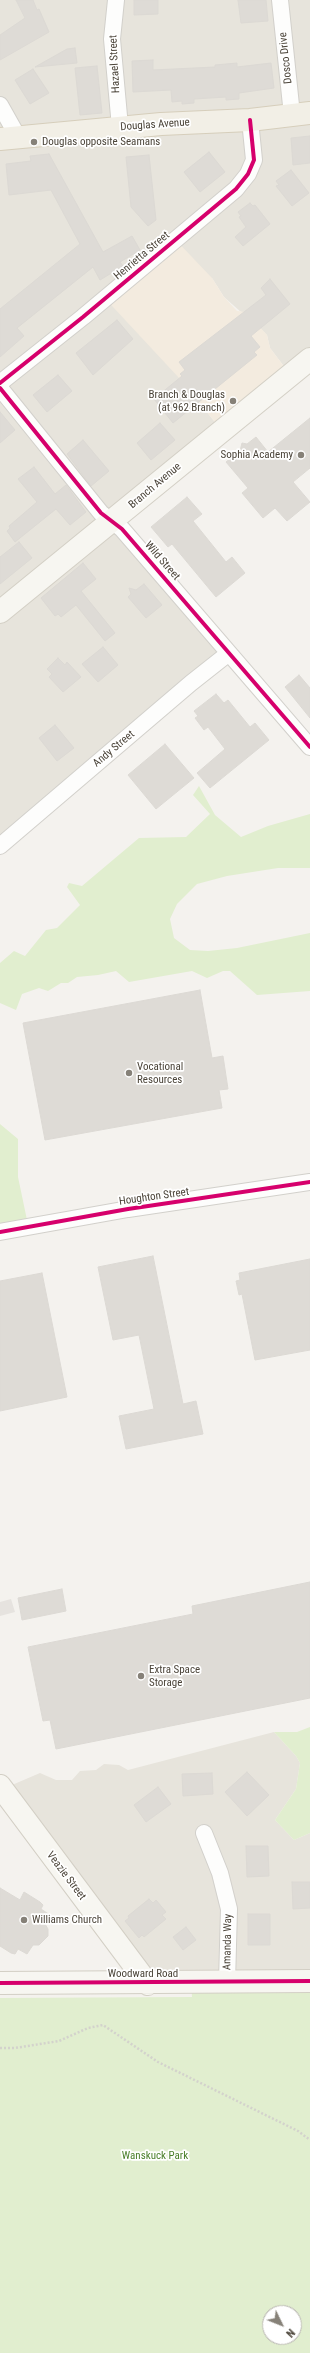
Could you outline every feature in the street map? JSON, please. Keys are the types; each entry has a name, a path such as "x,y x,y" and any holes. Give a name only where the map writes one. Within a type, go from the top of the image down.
{"main road":[{"name":"Douglas Avenue","path":"9,138 120,127 250,120 301,114"}],"street":[{"name":"Hazael Street","path":"116,0 112,40 120,127"},
{"name":"Dosco Drive","path":"280,0 301,114"},
{"path":"0,105 9,138"},
{"name":"Henrietta Street","path":"0,383 83,317 236,189 248,174 254,160 250,120"},
{"name":"Branch Avenue","path":"0,612 310,359"},
{"name":"Wild Street","path":"0,388 101,513 122,529 310,746"},
{"name":"Andy Street","path":"0,846 191,683 229,653"},
{"name":"Houghton Street","path":"0,1232 128,1209 310,1182"},
{"name":"Veazie Street","path":"0,1786 148,1984"},
{"name":"Amanda Way","path":"204,1833 220,1873 229,1909 227,1982"},
{"name":"Woodward Road","path":"0,1983 148,1984 310,1981"}],"path":[{"path":"0,2048 15,2048 59,2041 88,2028 103,2025 158,2062 285,2124 310,2140"}],"shaded area":[{"path":"0,0 310,0 310,352 286,369 270,348 267,335 224,297 212,278 179,378 219,427 115,512 226,645 0,840"},
{"path":"173,237 212,278 224,297 237,311 246,312 267,335 270,348 286,369 219,427 179,378 100,293"},
{"path":"11,1599 15,1612 0,1616 0,1602"},
{"path":"274,1732 296,1756 300,1763 296,1789 275,1820 294,1840 310,1833 310,1978 148,1982 5,1788 40,1773 56,1780 72,1780 80,1771 96,1770 104,1764 119,1765 128,1770"}],"green space":[{"path":"199,786 215,815 241,837 268,826 310,814 310,868 278,868 227,876 197,884 177,904 170,919 174,938 190,950 208,951 237,948 310,933 310,991 257,995 230,971 223,971 207,978 192,971 129,982 116,971 98,975 77,977 68,983 61,983 48,991 39,988 22,994 16,1010 0,1003 0,963 14,951 25,956 46,930 57,928 80,905 67,887 69,883 82,886 139,838 186,837 210,814 193,795"},
{"path":"0,1124 18,1139 18,1177 27,1220 0,1225"},
{"path":"310,1727 310,1833 294,1840 275,1820 296,1789 300,1763 296,1756 274,1732 297,1732"},
{"name":"Wanskuck Park","path":"310,1978 310,2353 0,2353 0,1998 192,1997 191,1983"}],"building":[{"path":"16,0 33,0 37,10 39,9 49,32 0,60 0,35 25,18"},
{"path":"134,0 158,0 158,14 134,15"},
{"path":"238,0 266,0 268,21 241,23"},
{"path":"75,48 77,63 35,67 67,49"},
{"path":"153,60 153,70 215,67 215,65 237,63 237,67 271,63 274,88 239,93 239,99 226,100 226,97 194,99 194,103 182,104 182,101 172,102 171,90 133,92 132,61"},
{"path":"97,66 102,113 80,115 75,68"},
{"path":"33,69 49,93 30,104 15,80"},
{"path":"310,136 310,163 293,165 291,138"},
{"path":"209,152 225,172 200,192 184,172"},
{"path":"49,154 103,252 132,236 140,250 120,262 123,266 100,280 93,267 17,328 24,336 0,357 0,309 80,244 51,190 9,195 6,164 31,161 30,156"},
{"path":"149,155 156,220 148,226 131,207 126,157"},
{"path":"291,170 309,193 292,206 276,186 279,185 276,181"},
{"path":"250,203 253,206 255,205 270,224 243,246 235,237 246,227 239,217 241,216 238,212"},
{"path":"270,279 290,304 251,336 260,347 254,352 257,355 173,423 154,399 182,376 180,374 185,370 179,362 266,295 261,288"},
{"path":"117,320 133,339 93,375 76,353"},
{"path":"58,375 72,391 47,412 33,395"},
{"path":"0,412 15,430 0,443"},
{"path":"310,418 310,468 293,482 310,502 287,521 275,508 263,518 242,493 248,488 226,462 240,451 242,443 247,444 256,437 268,452"},
{"path":"160,423 175,440 151,460 137,443"},
{"path":"83,440 109,471 91,486 67,454"},
{"path":"34,467 55,494 66,485 86,512 70,525 56,509 15,542 7,531 10,528 9,526 37,502 18,479"},
{"path":"187,497 202,514 193,521 226,562 232,557 245,573 216,597 172,544 168,547 151,527"},
{"path":"19,542 32,558 0,584 0,557"},
{"path":"83,563 96,579 81,591 115,633 105,641 76,605 61,617 58,614 55,616 41,598"},
{"path":"144,584 162,605 146,618 128,597 131,594 129,588 136,590"},
{"path":"103,647 118,665 98,682 82,664"},
{"path":"58,658 65,665 67,662 81,677 63,692 49,677 52,674 47,669"},
{"path":"299,675 310,688 310,718 285,687"},
{"path":"216,694 224,703 228,700 250,727 255,723 269,740 210,788 197,773 225,749 208,727 204,730 195,718 198,716 194,711"},
{"path":"55,725 74,748 57,761 39,738"},
{"path":"165,744 194,778 156,809 128,775"},
{"name":"Vocational Resources","path":"200,990 212,1058 223,1056 228,1089 219,1090 222,1108 45,1140 23,1023"},
{"path":"153,1256 183,1404 196,1401 203,1434 126,1449 119,1416 154,1409 139,1335 113,1340 98,1267"},
{"path":"310,1259 310,1350 255,1360 242,1294 239,1295 236,1281 240,1280 239,1273"},
{"path":"42,1273 67,1397 0,1411 0,1281"},
{"path":"310,1582 310,1698 56,1749 50,1720 43,1721 28,1647 193,1614 192,1606"},
{"path":"62,1589 66,1611 22,1620 18,1598"},
{"path":"247,1772 269,1795 247,1816 225,1792"},
{"path":"212,1773 213,1794 183,1796 182,1774"},
{"path":"158,1787 171,1804 146,1822 134,1805"},
{"path":"246,1846 268,1846 269,1876 247,1877"},
{"path":"292,1882 310,1882 310,1908 293,1909"},
{"name":"Williams Church","path":"0,1888 20,1900 24,1892 40,1902 43,1905 41,1909 50,1915 45,1924 48,1929 48,1936 39,1945 33,1945 27,1954 18,1949 15,1954 11,1953 0,1946"},
{"path":"149,1899 153,1903 156,1900 166,1912 162,1915 166,1919 144,1937 142,1935 139,1938 125,1921 129,1918 128,1916"},
{"path":"248,1914 270,1914 270,1945 248,1945"},
{"path":"186,1927 196,1940 183,1950 173,1937"}],"cycle path":[{"path":"0,383 83,317 236,189 248,174 254,160 250,120"},
{"path":"0,388 101,513 122,529 310,747"},
{"path":"0,1232 128,1209 310,1182"},
{"path":"0,1983 310,1981"}],"place":[{"name":"Douglas opposite Seamans","path":"34,142"},
{"name":"Branch & Douglas (at 962 Branch)","path":"233,401"},
{"name":"Sophia Academy","path":"301,455"},
{"name":"Vocational Resources","path":"129,1073"},
{"name":"Extra Space Storage","path":"141,1676"},
{"name":"Williams Church","path":"24,1920"}]}
